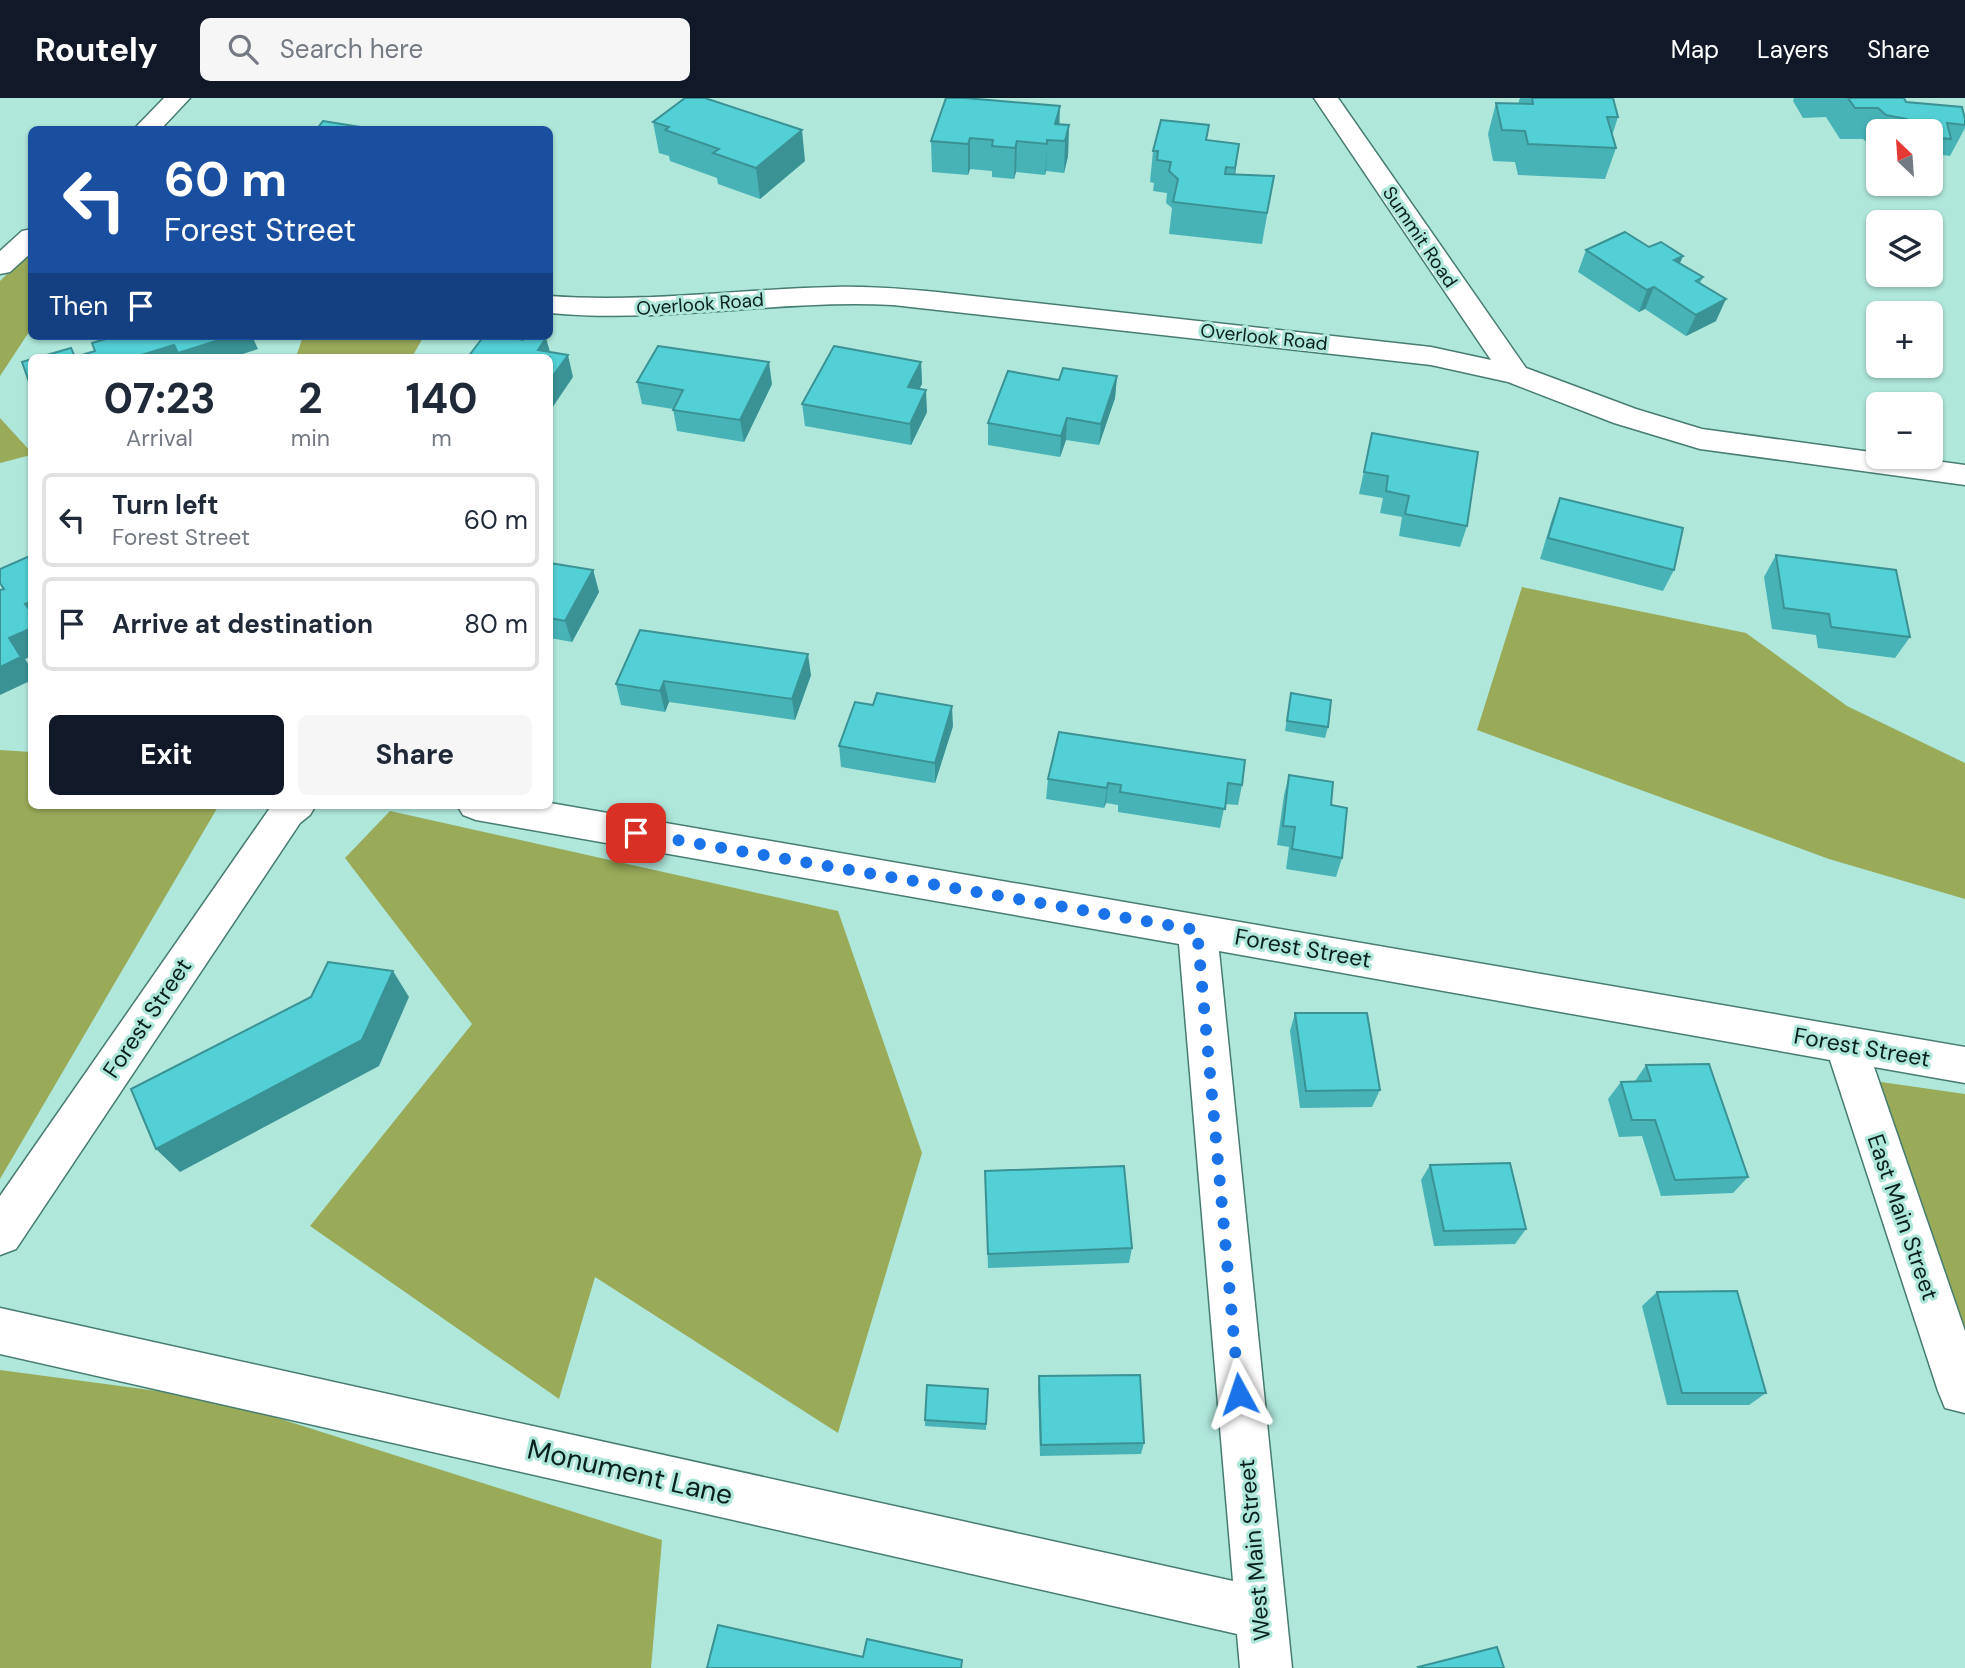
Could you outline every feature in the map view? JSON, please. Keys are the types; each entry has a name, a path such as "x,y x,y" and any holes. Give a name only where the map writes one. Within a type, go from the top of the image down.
{"street":[{"path":"149,126 178,98"},
{"name":"Summit Road","path":"1326,98 1516,374"},
{"path":"0,265 28,240"},
{"name":"Overlook Road","path":"553,305 640,309 820,296 874,295 1431,356 1516,374 1625,416 1700,439 1965,475"},
{"name":"Forest Street","path":"0,1234 292,809"},
{"name":"Forest Street","path":"499,809 1965,1065"},
{"name":"West Main Street","path":"1197,930 1266,1668"},
{"name":"East Main Street","path":"1845,1043 1962,1391"},
{"name":"Monument Lane","path":"0,1331 1259,1613"}],"green space":[{"path":"28,254 28,334 0,376 0,281"},
{"path":"302,340 422,340 414,354 297,354"},
{"path":"0,418 28,449 28,456 0,463"},
{"path":"1522,587 1746,633 1847,706 1965,763 1965,899 1829,859 1477,730"},
{"path":"0,750 28,752 28,809 217,809 0,1179"},
{"path":"390,811 838,911 922,1153 838,1433 595,1277 559,1399 310,1226 472,1024 345,858"},
{"path":"1874,1081 1965,1094 1965,1362"},
{"path":"0,1370 218,1399 662,1540 651,1668 0,1668"}],"building":[{"path":"685,98 705,98 802,130 756,168 713,153 719,149 665,130 669,127 653,122"},
{"path":"946,98 1060,106 1055,124 1069,125 1065,141 1047,140 1047,144 1017,141 1015,148 992,146 993,140 970,138 968,144 931,141"},
{"path":"1532,98 1613,98 1618,117 1607,117 1616,148 1528,144 1525,131 1502,130 1496,103 1533,104"},
{"path":"1848,98 1904,98 1906,102 1962,107 1965,125 1947,123 1951,139 1943,138 1943,119 1907,119 1886,115 1878,108 1855,108"},
{"path":"1161,120 1209,125 1206,140 1239,144 1235,168 1226,167 1225,174 1274,176 1267,213 1173,202 1178,179 1169,171 1171,162 1157,160 1158,151 1153,151"},
{"path":"323,121 354,126 319,126"},
{"path":"1625,232 1649,247 1661,242 1683,256 1674,260 1703,277 1696,281 1726,299 1696,315 1654,287 1647,290 1586,250"},
{"path":"102,340 216,341 178,353 174,345 145,354 85,354 95,351 92,343"},
{"path":"481,340 545,340 538,350 568,355 553,376 553,354 470,354"},
{"path":"658,346 769,362 740,420 673,410 683,390 637,382"},
{"path":"834,346 921,362 908,387 926,390 910,424 802,404"},
{"path":"71,348 74,354 50,354"},
{"path":"28,360 28,379 22,362"},
{"path":"1063,368 1117,376 1101,424 1067,418 1061,436 988,423 1008,371 1059,380"},
{"path":"1372,433 1478,452 1467,526 1405,514 1409,496 1386,491 1388,476 1364,472"},
{"path":"1560,498 1683,528 1674,570 1548,538"},
{"path":"1776,555 1896,570 1910,637 1831,627 1829,614 1784,608"},
{"path":"28,557 28,603 25,604 28,608 28,630 9,638 21,657 0,667 0,590 4,589 0,583 0,569"},
{"path":"553,563 593,570 565,621 553,619"},
{"path":"640,630 808,654 792,699 664,681 660,691 616,684"},
{"path":"877,693 952,706 935,763 839,746 855,702 873,705"},
{"path":"1291,693 1331,700 1328,727 1287,721"},
{"path":"1059,732 1245,760 1242,785 1228,783 1225,809 1120,792 1121,785 1108,783 1107,788 1048,779"},
{"path":"1289,775 1333,782 1331,805 1347,808 1342,858 1292,849 1295,827 1283,826"},
{"path":"328,962 393,971 362,1040 156,1149 131,1089 311,997"},
{"path":"1295,1013 1367,1013 1380,1090 1306,1091"},
{"path":"1709,1064 1748,1177 1675,1180 1655,1120 1632,1120 1621,1082 1651,1081 1646,1065"},
{"path":"1510,1163 1526,1229 1444,1231 1430,1165"},
{"path":"1124,1166 1132,1248 988,1254 985,1171"},
{"path":"1737,1291 1766,1393 1682,1393 1657,1292"},
{"path":"1140,1375 1144,1443 1041,1445 1039,1376"},
{"path":"927,1385 988,1389 986,1424 925,1420"},
{"path":"718,1625 863,1657 867,1639 962,1660 961,1668 707,1668"},
{"path":"1497,1647 1504,1668 1418,1667"}],"route":[{"path":"636,833 1197,930 1239,1394"}]}
